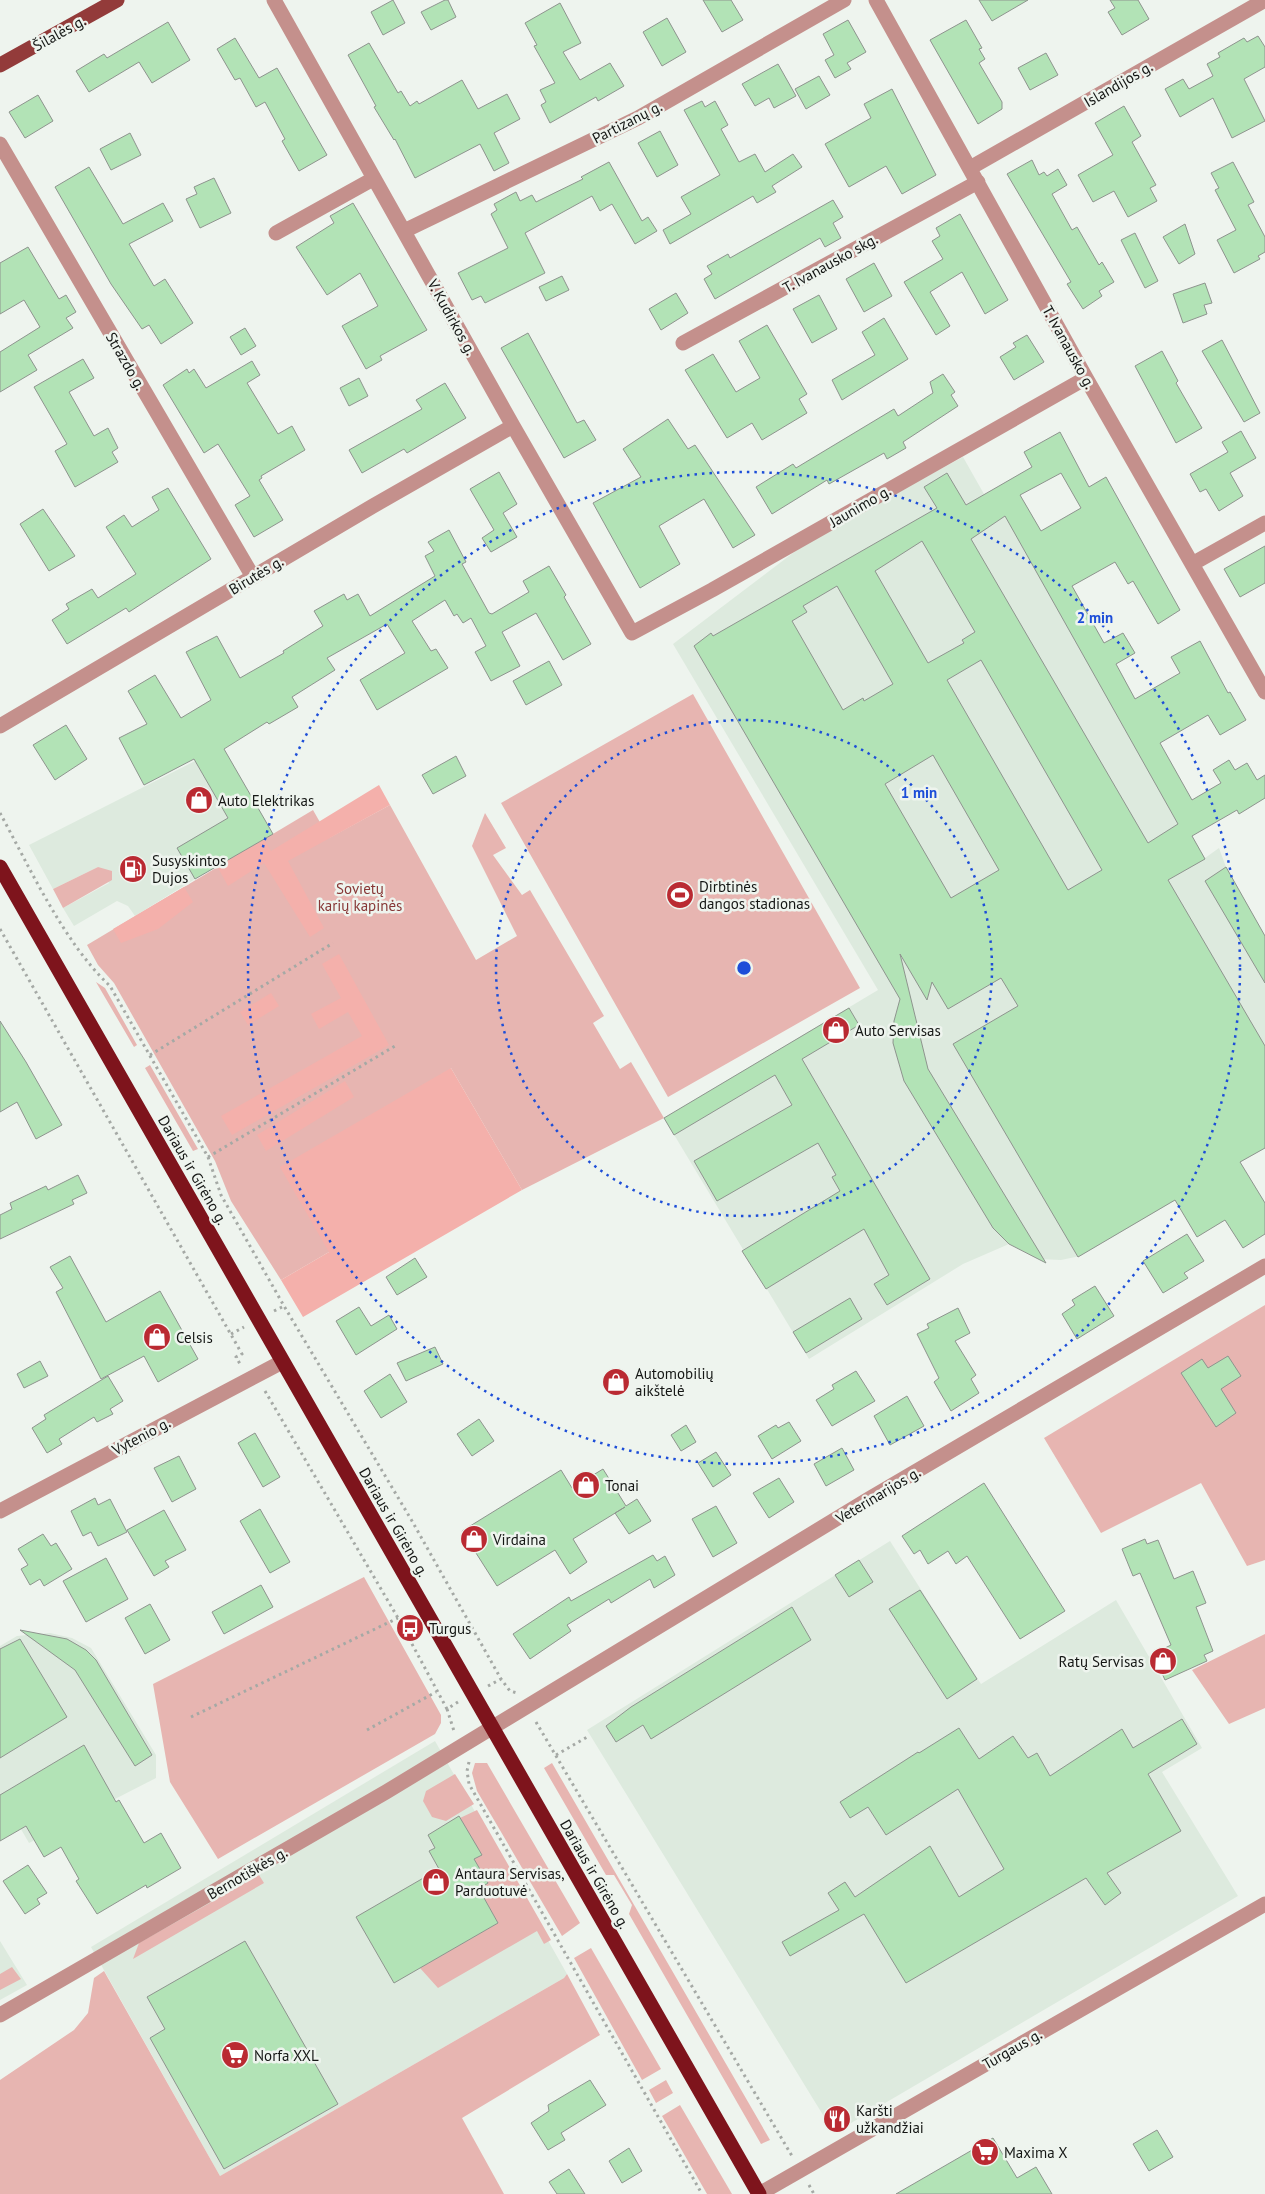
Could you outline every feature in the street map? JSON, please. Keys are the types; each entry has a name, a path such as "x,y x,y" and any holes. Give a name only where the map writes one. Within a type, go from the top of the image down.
{"highway":[{"name":"Dariaus ir Girėno g.","path":"0,867 759,2194"}],"main road":[{"name":"Šilalės g.","path":"0,65 117,0"}],"street":[{"name":"V. Kudirkos g.","path":"274,0 512,426 632,633"},
{"name":"Partizanų g.","path":"404,231 638,118 844,0"},
{"name":"T. Ivanausko g.","path":"876,0 1086,378 1265,692"},
{"name":"Islandijos g.","path":"970,168 1265,0"},
{"name":"Strazdo g.","path":"0,144 253,577"},
{"path":"276,233 373,179"},
{"name":"T. Ivanausko skg.","path":"683,344 978,182"},
{"name":"Jaunimo g.","path":"632,633 712,590 1086,378"},
{"name":"Birutės g.","path":"0,726 512,426"},
{"path":"1192,564 1265,523"},
{"name":"Veterinarijos g.","path":"493,1728 869,1499 1265,1266"},
{"name":"Vytenio g.","path":"0,1511 282,1362"},
{"name":"Bernotiškės g.","path":"0,2015 277,1856 493,1728"},
{"name":"Turgaus g.","path":"759,2194 1265,1904"}],"path":[{"path":"0,813 61,920 94,971 110,986 150,1055 208,1156 226,1204 284,1306 412,1521 501,1679 510,1691 521,1694 814,2194"},
{"path":"0,928 242,1354 236,1357 249,1380 257,1393 264,1389 398,1618 436,1692 447,1708 452,1727 469,1760 467,1771 469,1784 702,2194"},
{"path":"150,1055 333,944"},
{"path":"208,1156 395,1046"},
{"path":"191,1717 398,1618"},
{"path":"447,1708 501,1679"},
{"path":"367,1730 436,1692"},
{"path":"556,1756 589,1736"}],"shaded area":[{"path":"963,457 997,517 1025,503 1199,813 1184,822 1205,858 1219,848 1226,867 1265,936 1265,1148 1080,1256 1061,1260 1039,1259 1009,1244 963,1264 809,1359 664,1118 878,990 673,644 814,537"},
{"path":"195,761 228,818 195,879 135,916 128,906 117,901 74,926 63,908 109,883 98,867 53,889 29,845"},
{"path":"379,785 390,805 288,861 324,928 310,937 264,863 228,886 217,866 264,839 271,851"},
{"path":"184,887 193,902 158,929 121,943 113,929"},
{"path":"339,954 389,1045 232,1135 221,1116 362,1036 348,1012 319,1029 311,1014 341,998 322,964"},
{"path":"271,993 279,1006 248,1025 240,1012"},
{"path":"451,1068 522,1190 303,1317 281,1280 329,1252 280,1167"},
{"path":"345,1081 354,1097 266,1151 257,1135"},
{"path":"890,1541 981,1684 1116,1600 1202,1748 1162,1772 1238,1896 834,2133 587,1730"},
{"path":"50,1633 72,1638 91,1648 156,1755 156,1778 29,1843 11,1812 0,1818 0,1646 17,1636"},
{"path":"435,1741 567,1974 564,1978 220,2176 91,1947"},
{"path":"0,1941 27,1985 0,2000"}],"green space":[{"name":"Dirbtinės dangos stadionas","path":"693,694 860,988 668,1097 501,803"},
{"name":"Sovietų karių kapinės","path":"390,805 476,960 517,936 472,846 485,813 506,848 493,855 522,895 530,890 604,1016 593,1023 620,1069 631,1062 664,1118 522,1190 451,1068 329,1252 281,1280 231,1201 215,1161 114,983 98,965 87,945 313,810 329,838"},
{"path":"98,867 112,871 112,880 63,908 53,889"},
{"path":"96,982 105,988 137,1045 134,1047"},
{"path":"150,1065 198,1149 193,1151 145,1068"},
{"path":"1265,1305 1265,1560 1247,1566 1201,1483 1101,1533 1044,1438"},
{"path":"364,1577 441,1715 441,1723 435,1734 218,1859 170,1782 153,1684"},
{"path":"1265,1634 1265,1708 1229,1724 1192,1670"},
{"path":"475,1763 487,1763 580,1923 562,1936 477,1791 472,1773"},
{"path":"552,1763 770,2140 761,2144 629,1914 632,1905 614,1875 606,1875 544,1768"},
{"path":"455,1774 474,1804 446,1821 432,1817 423,1801 426,1791"},
{"path":"477,1810 551,1940 544,1944 537,1931 438,1988 420,1968 498,1923 479,1889 488,1883 474,1859 481,1855 460,1818"},
{"path":"259,1875 264,1883 133,1959 139,1943"},
{"path":"591,1948 661,2069 642,2080 574,1958"},
{"path":"12,1967 21,1979 0,1990 0,1974"},
{"path":"104,1971 220,2176 564,1978 567,1974 600,2035 462,2118 504,2194 0,2194 0,2080 74,2030 88,2013 94,1978"},
{"path":"666,2080 673,2093 656,2103 649,2090"},
{"path":"680,2105 732,2194 707,2194 662,2116"}],"building":[{"path":"393,0 405,23 383,35 371,12"},
{"path":"448,0 456,17 431,30 421,12"},
{"path":"703,0 731,0 743,20 722,32"},
{"path":"979,0 1028,0 992,21"},
{"path":"1110,0 1138,0 1149,19 1122,35 1108,12 1115,8"},
{"path":"560,3 581,43 563,52 580,80 610,63 624,86 598,101 596,97 550,123 541,105 546,102 540,90 555,83 534,46 537,45 525,23"},
{"path":"667,18 686,52 662,66 643,32"},
{"path":"848,20 866,52 847,63 851,69 835,78 825,60 834,55 823,34"},
{"path":"966,20 982,48 979,49 985,59 979,63 1002,102 1002,109 978,124 930,40"},
{"path":"168,22 190,60 152,83 139,62 89,92 76,71 104,54 107,58"},
{"path":"1258,36 1265,47 1265,67 1244,79 1265,121 1232,138 1213,98 1180,117 1165,89 1183,79 1189,89 1213,76 1207,64 1220,57 1218,53 1244,38 1247,42"},
{"path":"235,38 259,78 277,68 327,155 299,171 282,141 285,139 265,102 256,107 240,78 235,80 217,49"},
{"path":"369,43 398,93 401,91 410,106 417,101 419,104 462,80 478,109 507,94 520,119 494,133 509,163 494,171 480,144 415,178 395,139 374,107 376,106 348,55"},
{"path":"1046,53 1058,75 1030,90 1018,68"},
{"path":"778,64 796,96 774,108 769,98 755,106 742,84"},
{"path":"819,76 830,95 806,109 795,89"},
{"path":"892,89 936,175 902,194 886,166 849,187 825,144 871,118 864,104"},
{"path":"38,95 53,121 25,138 9,112"},
{"path":"702,101 705,107 715,101 728,125 721,129 739,162 755,154 765,172 793,154 802,167 772,186 776,192 757,203 753,196 670,244 663,230 691,214 681,197 720,175 684,110"},
{"path":"1124,106 1141,136 1132,142 1156,185 1150,188 1157,201 1128,217 1114,191 1093,202 1078,175 1113,155 1095,123"},
{"path":"660,131 678,165 657,177 638,143"},
{"path":"130,133 141,155 111,170 100,149"},
{"path":"1032,160 1039,175 1044,172 1047,176 1058,169 1067,185 1052,194 1072,230 1077,227 1099,265 1102,262 1114,282 1099,291 1102,296 1083,309 1067,284 1071,282 1007,174"},
{"path":"609,162 642,221 648,217 657,231 635,244 612,204 600,211 592,196 525,233 545,273 485,303 481,296 472,300 458,273 508,248 491,214 497,210 494,204 516,192 520,201 532,195 536,202 583,179 581,177"},
{"path":"1233,162 1254,202 1248,205 1265,237 1265,252 1258,256 1260,259 1234,273 1217,240 1236,230 1215,190 1219,188 1211,173"},
{"path":"89,167 123,224 163,203 173,221 129,244 154,286 165,279 193,323 161,344 149,325 142,329 111,284 55,187"},
{"path":"214,178 231,213 200,228 186,199 197,194 194,187"},
{"path":"833,200 843,217 833,223 841,238 825,247 820,238 715,299 704,279 712,274 707,266 728,254 730,258"},
{"path":"353,203 427,330 380,356 382,360 366,369 342,326 378,306 360,273 327,295 296,247 334,223 330,216"},
{"path":"960,214 1008,300 985,314 962,272 930,292 950,326 936,335 904,282 943,259 932,241 940,236 936,228"},
{"path":"1185,224 1195,254 1179,264 1163,237"},
{"path":"1135,233 1158,281 1145,288 1121,240"},
{"path":"28,247 59,299 66,295 76,312 66,318 73,328 28,355 37,370 0,392 0,352 40,327 24,300 0,314 0,263"},
{"path":"874,263 892,296 864,312 846,279"},
{"path":"562,276 569,290 546,301 539,287"},
{"path":"1205,283 1212,303 1204,305 1207,314 1183,323 1173,294"},
{"path":"676,293 688,313 661,330 649,309"},
{"path":"819,295 837,329 812,343 793,309"},
{"path":"884,318 908,359 842,400 832,380 875,355 862,332"},
{"path":"767,325 807,394 799,399 807,413 762,440 752,423 727,438 685,370 713,354 736,392 760,378 739,341"},
{"path":"245,328 256,346 241,355 230,337"},
{"path":"528,333 577,423 584,420 596,440 564,458 501,348"},
{"path":"1027,335 1044,362 1014,380 1000,357 1016,347 1013,343"},
{"path":"1222,340 1260,413 1244,422 1202,351"},
{"path":"1162,351 1178,381 1176,383 1202,428 1176,443 1135,366"},
{"path":"83,359 94,378 69,392 94,436 108,428 118,448 112,452 118,462 75,487 55,451 67,444 34,387"},
{"path":"252,361 260,375 247,383 278,434 292,426 305,450 261,476 262,478 259,480 283,520 254,537 235,505 250,496 218,444 204,453 163,385 187,369 189,373 194,369 206,388"},
{"path":"943,374 955,392 951,395 958,406 903,442 906,448 887,459 884,453 829,484 827,480 772,514 756,487 793,464 796,468 894,409 898,416 933,393 930,382"},
{"path":"359,378 368,396 349,406 340,388"},
{"path":"445,383 466,418 407,453 404,449 362,473 349,450 422,409 416,400"},
{"path":"668,419 688,449 695,445 755,535 733,548 704,499 659,526 680,564 640,588 593,503 641,477 623,449"},
{"path":"1241,431 1256,458 1230,473 1243,496 1219,511 1206,489 1200,492 1190,474 1228,452 1222,442"},
{"path":"1060,432 1089,487 1106,477 1180,610 1158,624 1133,581 1128,584 1115,562 1072,586 1104,643 1123,633 1135,653 1116,664 1135,699 1180,673 1171,657 1200,641 1228,693 1230,692 1246,720 1220,735 1208,715 1160,743 1192,800 1221,783 1213,770 1229,760 1235,770 1247,763 1257,780 1265,775 1265,798 1239,814 1237,810 1192,836 1205,859 1168,880 1265,1046 1265,1148 1240,1162 1265,1203 1265,1234 1243,1248 1225,1220 1197,1237 1175,1200 1078,1257 953,1044 1018,1006 1001,978 948,1009 932,982 927,1000 900,954 928,1069 1046,1263 1009,1244 993,1228 904,1081 893,1043 894,1021 900,999 694,646 711,633 713,636 937,508 924,487 947,473 966,505 1032,467 1024,452","holes":["1061,473 1081,508 1041,531 1020,495","1005,516 1178,824 1148,843 971,539","922,541 975,632 962,640 964,643 928,663 875,571","837,586 893,684 864,701 863,698 843,710 792,621 807,612 803,606","981,660 1102,870 1068,890 947,680","933,755 999,870 951,898 885,784"]},
{"path":"499,472 517,504 503,513 517,537 491,552 482,538 494,530 470,489"},
{"path":"168,488 211,559 129,612 126,608 67,644 52,620 69,609 66,604 92,589 98,598 136,574 106,527 124,515 132,527 159,510 152,497"},
{"path":"43,509 75,556 49,571 20,524"},
{"path":"449,530 466,562 462,564 489,613 492,614 529,592 523,581 549,566 591,644 563,660 536,613 502,632 520,666 491,681 475,652 486,646 471,618 463,623 457,614 454,616 445,600 412,621 431,651 436,649 448,668 377,710 360,680 405,653 387,624 327,658 335,670 292,697 298,707 269,724 267,722 224,749 273,834 195,879 177,848 228,818 194,759 144,785 119,738 147,724 128,691 155,675 181,718 211,700 186,652 217,636 240,678 284,653 283,651 323,626 314,611 344,594 347,600 358,594 370,616 435,576 425,556 434,551 428,542"},
{"path":"1265,546 1265,583 1240,597 1224,569"},
{"path":"549,661 562,685 526,705 513,681"},
{"path":"66,725 87,759 55,780 33,745"},
{"path":"456,756 466,776 433,794 422,775"},
{"path":"1226,867 1265,936 1265,983 1205,881"},
{"path":"849,1008 859,1025 802,1059 930,1279 887,1305 874,1284 889,1275 864,1229 766,1289 742,1251 840,1191 832,1177 836,1175 818,1143 717,1201 694,1161 792,1105 775,1075 674,1135 664,1118"},
{"path":"0,1021 62,1125 36,1139 17,1102 0,1112"},
{"path":"78,1175 87,1193 72,1200 74,1204 0,1239 0,1215 12,1209 10,1203 46,1186 48,1190"},
{"path":"1187,1234 1204,1261 1184,1273 1188,1278 1163,1293 1143,1261"},
{"path":"70,1256 106,1322 160,1291 198,1359 158,1382 144,1356 101,1379 56,1292 63,1288 50,1267"},
{"path":"415,1258 427,1277 397,1295 386,1277"},
{"path":"1095,1286 1114,1316 1077,1339 1062,1314 1075,1305 1072,1300"},
{"path":"850,1298 862,1319 806,1353 793,1332"},
{"path":"359,1307 371,1326 389,1315 397,1329 356,1355 336,1321"},
{"path":"958,1308 970,1333 955,1341 976,1375 971,1379 979,1393 951,1411 934,1382 939,1378 917,1334 929,1328 927,1324"},
{"path":"435,1347 443,1364 406,1381 397,1363"},
{"path":"1228,1356 1241,1376 1221,1389 1236,1413 1216,1427 1181,1373 1202,1359 1208,1368"},
{"path":"40,1361 48,1376 24,1388 17,1374"},
{"path":"856,1371 875,1401 832,1426 816,1400 834,1389 832,1385"},
{"path":"390,1374 407,1402 381,1418 364,1391"},
{"path":"108,1376 123,1401 110,1409 113,1414 97,1422 94,1417 59,1439 62,1444 47,1453 32,1428 46,1419 44,1415"},
{"path":"907,1396 924,1426 890,1445 874,1416"},
{"path":"479,1419 494,1441 472,1456 457,1434"},
{"path":"789,1422 801,1441 772,1459 758,1436 776,1425 778,1428"},
{"path":"686,1425 696,1442 681,1451 671,1435"},
{"path":"255,1433 280,1477 263,1487 238,1443"},
{"path":"842,1448 854,1470 826,1486 814,1464"},
{"path":"716,1452 731,1475 713,1487 698,1463"},
{"path":"179,1456 196,1489 172,1502 154,1468"},
{"path":"603,1469 626,1506 637,1499 651,1521 629,1534 615,1513 573,1539 587,1562 570,1574 555,1550 497,1586 462,1531 561,1470 572,1488"},
{"path":"779,1478 794,1502 769,1518 753,1493"},
{"path":"984,1483 1065,1611 1020,1639 967,1556 956,1564 948,1551 928,1564 920,1550 914,1554 902,1536"},
{"path":"95,1498 98,1505 110,1499 127,1532 98,1546 91,1532 83,1536 71,1511"},
{"path":"716,1506 737,1543 713,1557 692,1519"},
{"path":"260,1509 290,1562 270,1573 240,1521"},
{"path":"164,1510 186,1550 165,1561 169,1567 154,1576 127,1530"},
{"path":"43,1534 51,1546 56,1543 72,1569 44,1586 40,1579 30,1585 21,1569 28,1565 18,1549"},
{"path":"1145,1539 1147,1544 1158,1540 1174,1579 1193,1571 1206,1603 1196,1607 1213,1651 1204,1655 1207,1661 1165,1680 1156,1660 1168,1654 1165,1648 1171,1645 1140,1573 1133,1576 1122,1549"},
{"path":"653,1555 657,1561 665,1556 675,1575 654,1588 650,1579 611,1603 609,1599 567,1625 571,1631 530,1659 513,1634 569,1597 571,1601"},
{"path":"106,1558 128,1599 86,1622 63,1581"},
{"path":"859,1560 873,1582 849,1597 835,1575"},
{"path":"261,1585 273,1607 224,1634 212,1612"},
{"path":"920,1590 977,1679 947,1699 889,1609"},
{"path":"150,1604 170,1640 145,1654 125,1618"},
{"path":"792,1607 811,1640 651,1739 643,1725 616,1742 606,1726 631,1707"},
{"path":"20,1630 67,1639 86,1650 96,1660 152,1755 135,1766 75,1670"},
{"path":"20,1639 67,1717 0,1758 0,1649"},
{"path":"1182,1719 1197,1744 1148,1774 1181,1831 1107,1873 1121,1893 1105,1905 1086,1878 906,1983 864,1914 790,1956 782,1942 839,1910 828,1893 845,1882 855,1897 930,1846 959,1897 1004,1869 958,1789 886,1835 868,1807 850,1818 840,1802 918,1752 959,1728 979,1759 1013,1736 1028,1758 1037,1753 1050,1776 1122,1729 1133,1748"},
{"path":"84,1745 116,1802 119,1800 144,1843 161,1833 181,1868 147,1888 146,1885 97,1914 76,1881 79,1879 61,1847 44,1857 26,1826 0,1841 0,1795"},
{"path":"459,1816 482,1855 474,1859 488,1883 479,1889 498,1923 394,1983 356,1917 439,1869 429,1851 435,1848 428,1835"},
{"path":"28,1865 47,1893 37,1899 40,1904 25,1914 3,1881"},
{"name":"Norfa XXL","path":"245,1941 338,2104 224,2169 150,2038 165,2029 147,1997"},
{"path":"590,2080 606,2105 561,2133 565,2140 548,2150 531,2123 549,2111 548,2105"},
{"path":"1157,2130 1173,2157 1149,2171 1133,2144"},
{"name":"Maxima X","path":"993,2138 1017,2178 1036,2167 1052,2194 896,2194"},
{"path":"629,2148 642,2171 622,2183 609,2161"},
{"path":"569,2169 585,2194 557,2194 549,2182"}],"place":[{"name":"Auto Elektrikas","path":"199,800"},
{"name":"Susyskintos Dujos","path":"133,869"},
{"name":"Dirbtinės dangos stadionas","path":"680,895"},
{"name":"Auto Servisas","path":"836,1030"},
{"name":"Celsis","path":"157,1337"},
{"name":"Automobilių aikštelė","path":"616,1382"},
{"name":"Tonai","path":"586,1485"},
{"name":"Virdaina","path":"474,1539"},
{"name":"Turgus","path":"410,1628"},
{"name":"Ratų Servisas","path":"1163,1661"},
{"name":"Antaura Servisas, Parduotuvė","path":"436,1882"},
{"name":"Norfa XXL","path":"235,2055"},
{"name":"Karšti užkandžiai","path":"837,2119"},
{"name":"Maxima X","path":"985,2152"}]}
